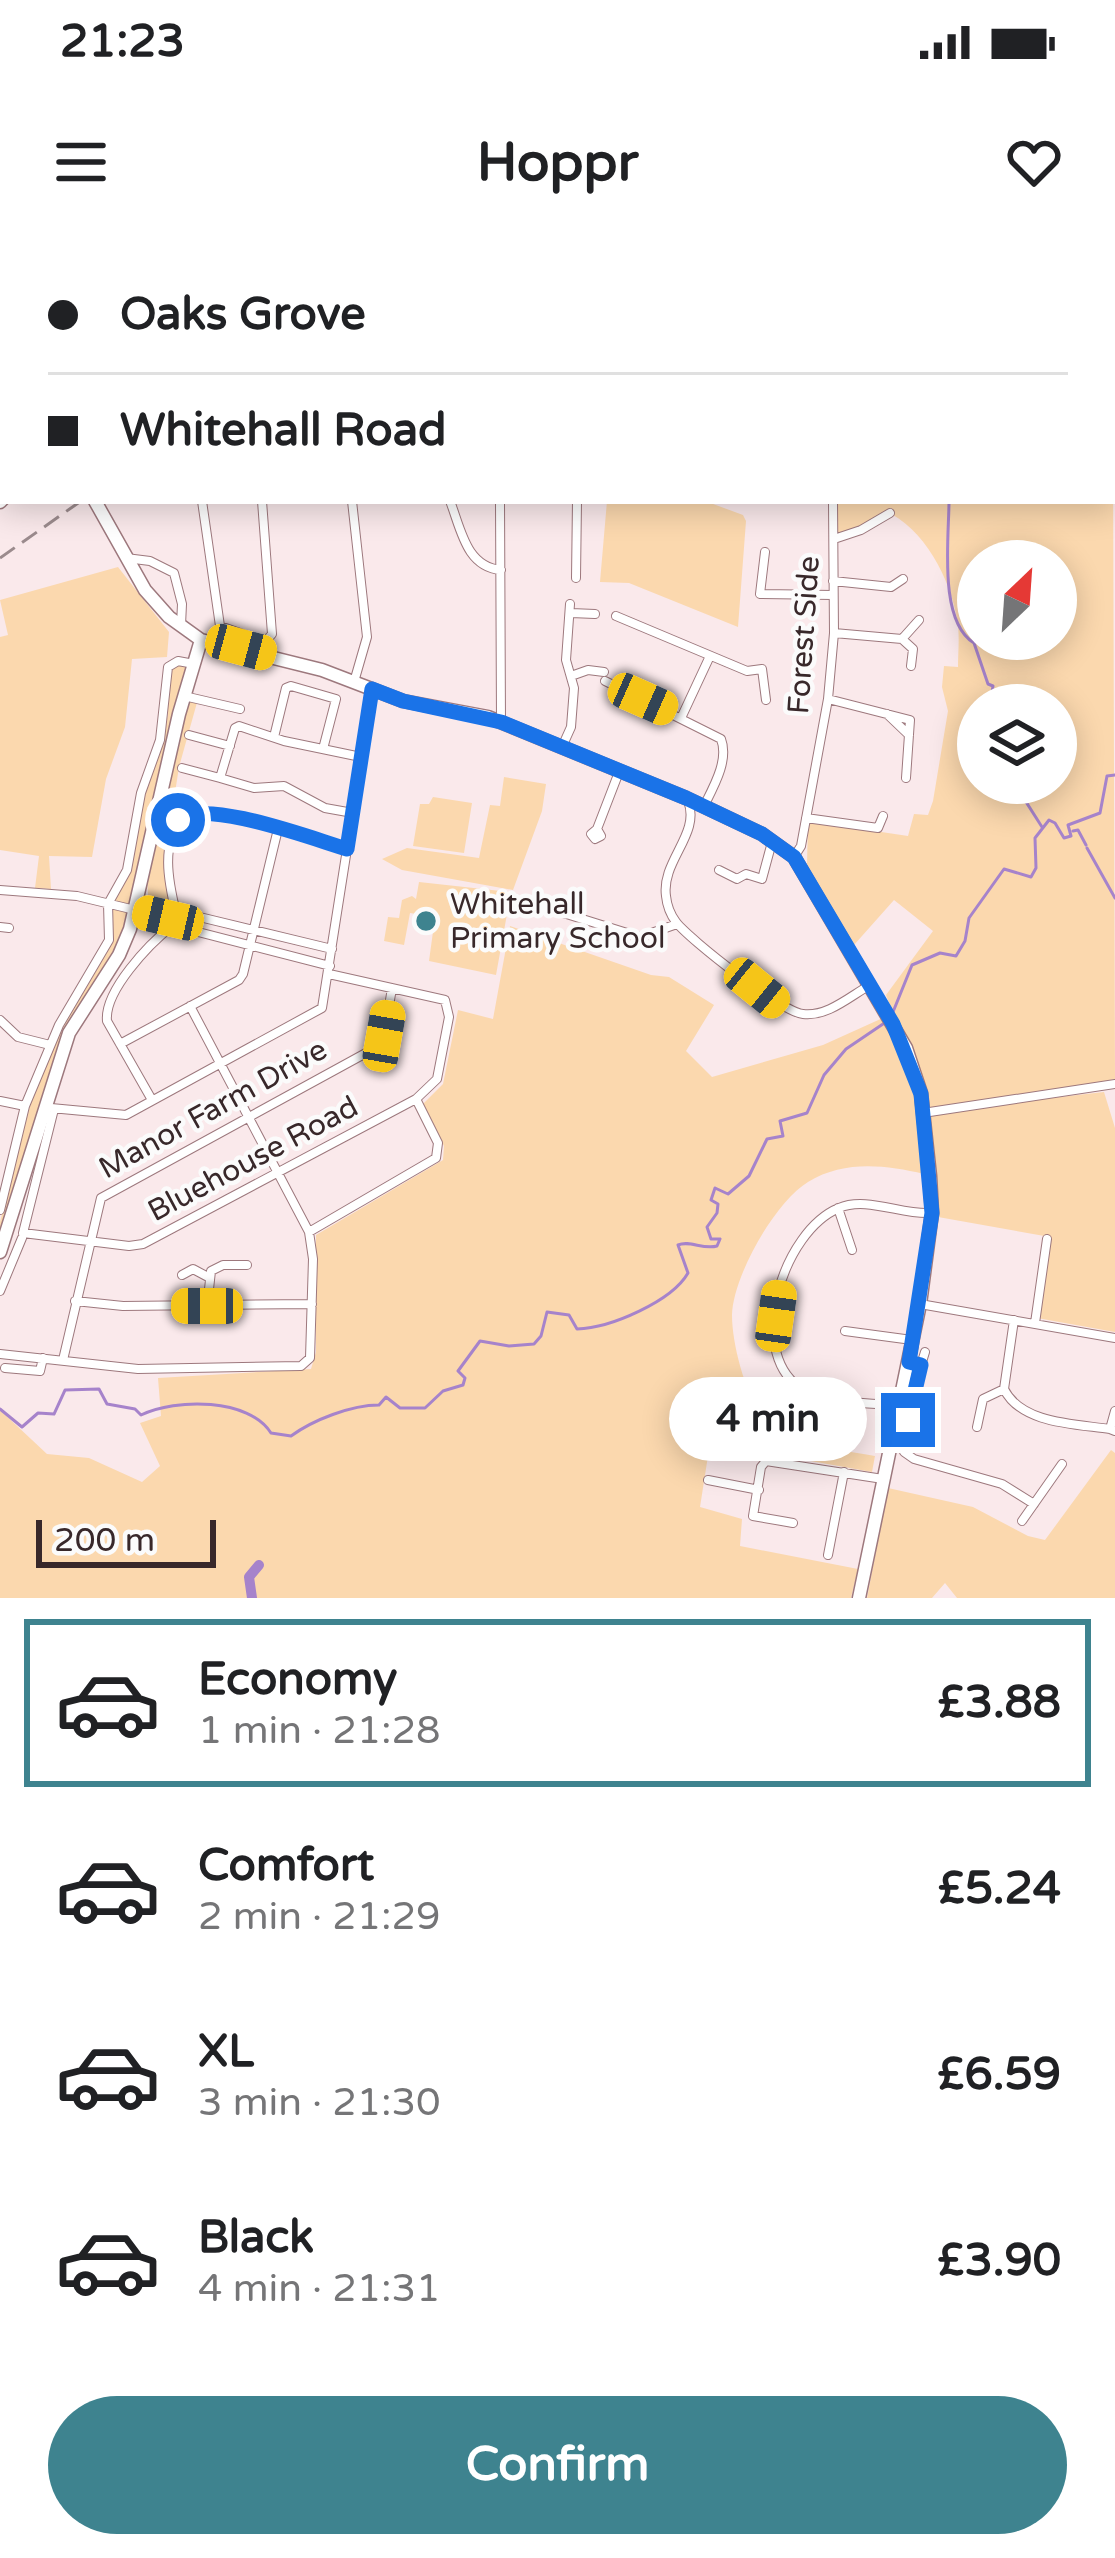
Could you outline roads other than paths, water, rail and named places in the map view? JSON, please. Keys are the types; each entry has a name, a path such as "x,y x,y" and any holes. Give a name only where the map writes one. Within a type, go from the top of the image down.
{"main road":[{"path":"97,504 152,600 201,640 243,642 403,701 501,722 706,807 790,853 906,1048 923,1113 932,1213 915,1364 859,1598"},
{"path":"0,1252 50,1108 69,1033 119,955 135,910 201,640"}],"street":[{"path":"202,504 218,620 243,642 265,642 272,634 262,504"},
{"path":"352,504 367,637 355,682"},
{"path":"451,504 471,556 483,567 501,570"},
{"path":"500,504 501,722"},
{"path":"576,578 577,504"},
{"name":"Forest Side","path":"790,853 802,842 828,699 834,633 832,504"},
{"path":"834,539 890,514"},
{"path":"765,552 760,594 833,595"},
{"path":"124,558 151,561 174,573 182,604 181,627"},
{"path":"833,581 891,586 903,580"},
{"path":"561,748 571,728 571,676 566,660 570,609 595,614"},
{"path":"616,616 747,671 764,671 766,700"},
{"path":"902,639 919,620"},
{"path":"834,633 902,639 913,650 911,667"},
{"path":"682,716 710,656"},
{"path":"0,1210 25,1106 50,1045 109,940 108,904 127,870 141,794 160,740 169,667 175,661 194,664"},
{"path":"571,676 588,670 604,676 716,734 724,746 706,807 692,819 665,884 677,924 776,1003 794,1012 827,1011 871,985"},
{"path":"274,737 286,688 291,686 335,699 323,749"},
{"path":"0,1292 22,1235 50,1108 126,1115 324,1004 372,689"},
{"path":"184,697 240,709"},
{"path":"828,699 910,719 906,778"},
{"path":"220,778 236,726 362,758"},
{"path":"189,735 230,746"},
{"path":"182,768 254,788 289,787 325,808 353,813"},
{"path":"597,830 619,772"},
{"path":"686,798 692,819"},
{"path":"152,1100 107,1021 106,1009 140,956 172,919 166,869 172,832 182,815 193,812 278,829 347,849"},
{"path":"806,818 878,828 883,817"},
{"path":"120,1044 239,980 252,946 278,829"},
{"path":"719,870 737,879 746,874 762,879 772,840"},
{"path":"0,890 77,896 172,919 329,970 442,998 449,1011 437,1079 416,1099 438,1143 436,1158 309,1232"},
{"path":"528,902 640,938 677,924"},
{"path":"172,919 255,929 332,949"},
{"name":"Manor Farm Drive","path":"63,1360 101,1198 377,1047 384,1036 392,988"},
{"path":"43,1358 42,1370 3,1368 3,1354 43,1358 63,1360 138,1369 306,1363 311,1353 309,1232 190,1006"},
{"path":"0,1019 18,1037 50,1045"},
{"path":"923,1113 1115,1084"},
{"name":"Bluehouse Road","path":"22,1235 143,1244 416,1099"},
{"path":"0,1101 25,1106"},
{"path":"932,1213 862,1205 838,1208 812,1226 793,1250 780,1287 772,1346 780,1370 812,1395 900,1415 904,1452 914,1459 1002,1484 1034,1504"},
{"path":"838,1208 852,1250"},
{"path":"1034,1323 1047,1239"},
{"path":"207,1306 208,1277 215,1267 247,1264"},
{"path":"182,1275 193,1269 208,1277"},
{"path":"75,1301 312,1304"},
{"path":"920,1304 1115,1338"},
{"path":"1014,1320 1004,1389 1010,1401 1033,1415 1112,1430 1115,1411"},
{"path":"845,1330 914,1341"},
{"path":"915,1364 925,1352"},
{"path":"977,1427 982,1399 1004,1389"},
{"path":"794,1523 753,1516 761,1466 766,1461 884,1479"},
{"path":"1022,1522 1062,1464"},
{"path":"828,1555 844,1472"},
{"path":"708,1480 759,1490"}],"waterway":[{"path":"949,504 950,598 955,617 974,643 988,684"},
{"path":"893,1012 912,965 940,953 956,956 965,941 969,918 1004,869 1031,877 1036,868 1035,838 1049,820 1064,838 1071,836 1068,825 1100,813 1107,776 1115,775"},
{"path":"1027,804 1042,827"},
{"path":"1073,831 1078,830 1086,845"},
{"path":"1087,848 1115,898"},
{"path":"0,1409 22,1427 38,1413 54,1414 65,1390 99,1389 107,1404 135,1409 141,1415 173,1406 211,1404 246,1413 271,1433 291,1436 333,1415 379,1405 386,1397 400,1408 425,1408 443,1391 463,1385 465,1378 458,1371 480,1341 534,1344 547,1312 569,1315 577,1329 591,1327 639,1311 669,1293 688,1273 678,1245 717,1246 720,1239 711,1239 707,1227 717,1213 718,1204 711,1200 715,1188 728,1194 749,1176 767,1139 783,1136 780,1121 807,1113 824,1075 846,1049 883,1024"},
{"path":"252,1598 249,1577 259,1565"}],"railway":[{"path":"0,558 77,504"}],"place":[{"name":"Whitehall Primary School","path":"426,921"}]}
